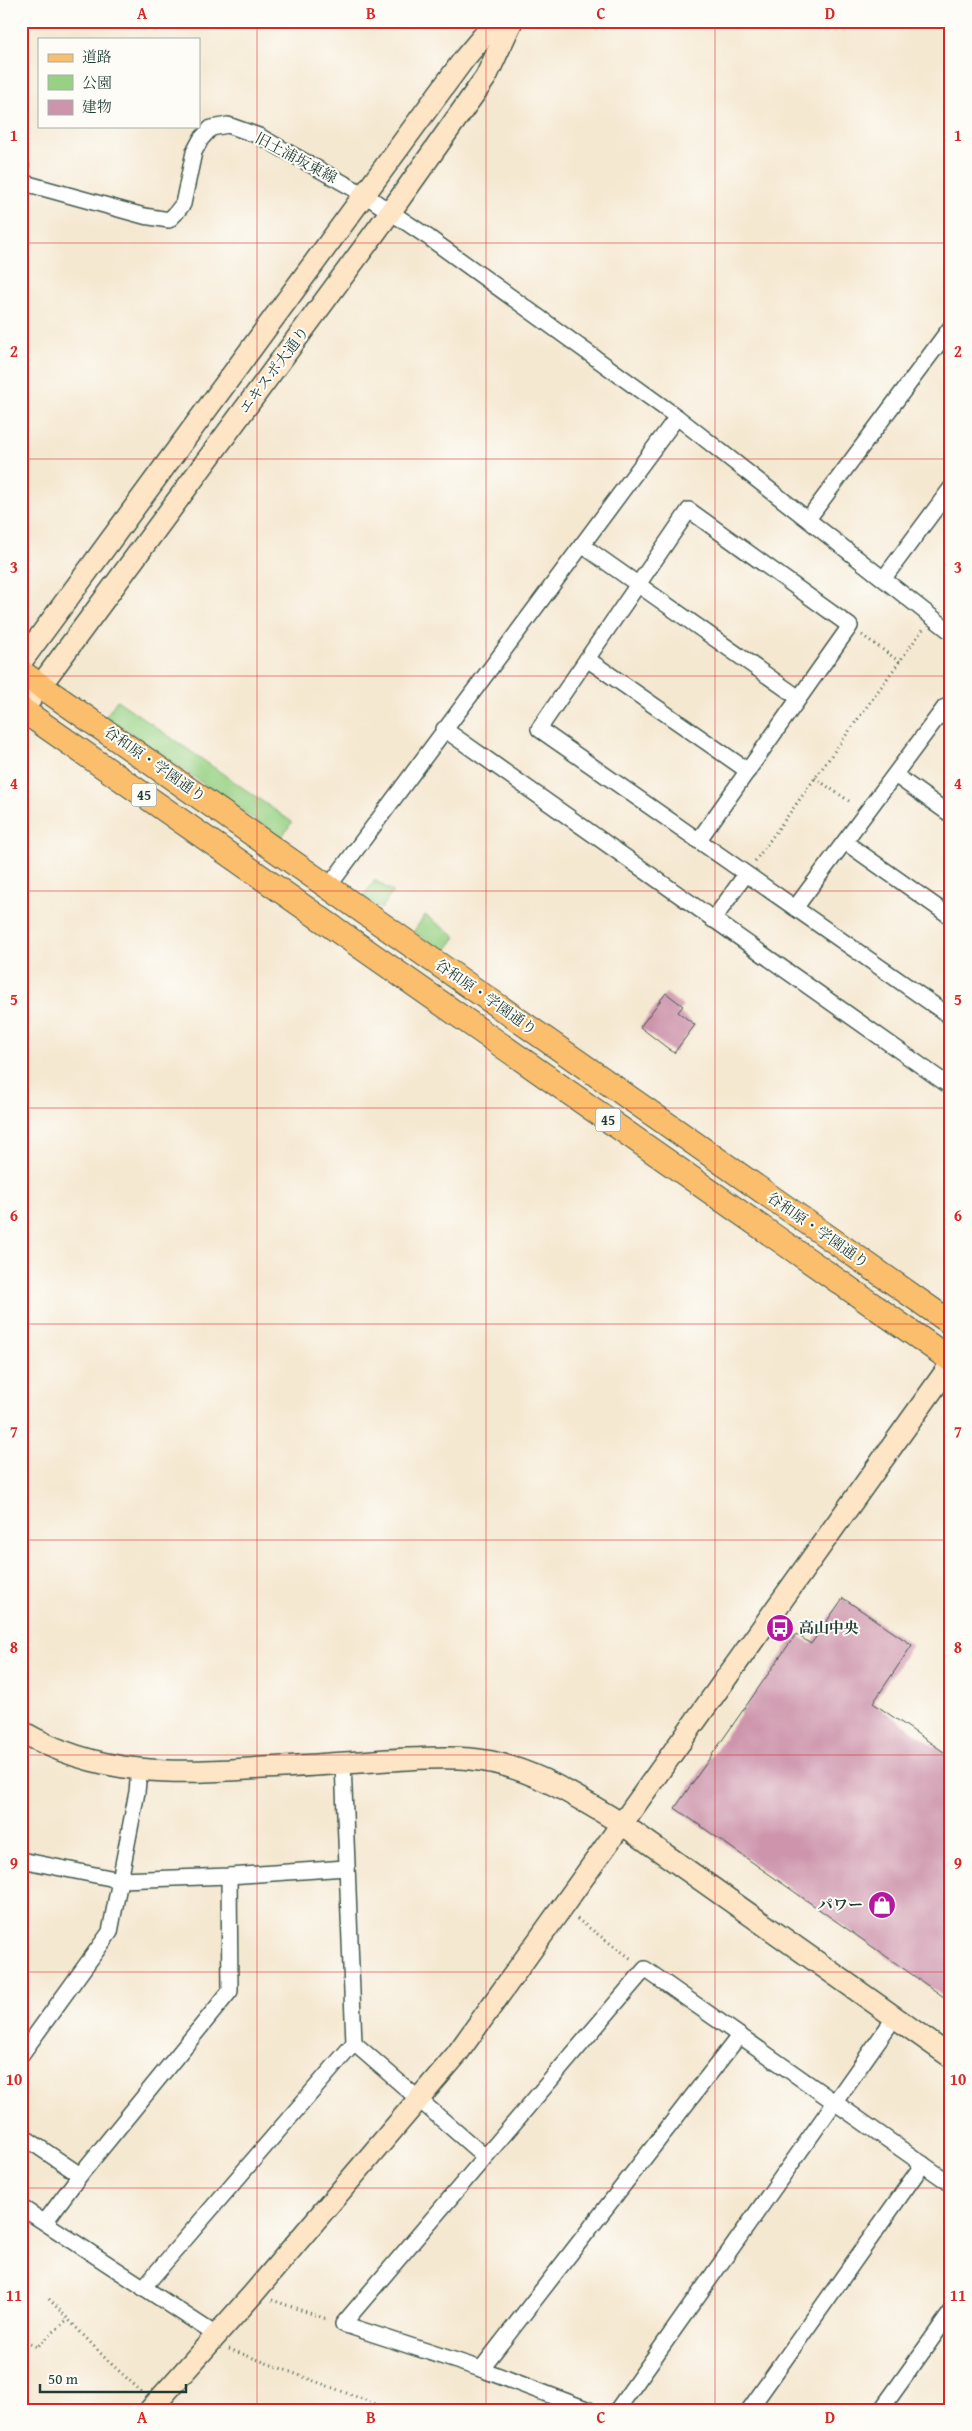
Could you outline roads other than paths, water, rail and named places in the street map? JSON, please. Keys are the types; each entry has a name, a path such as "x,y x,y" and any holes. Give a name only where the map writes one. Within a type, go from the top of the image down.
{"main road":[{"name":"谷和原・学園通り","path":"21,672 951,1323"},
{"name":"谷和原・学園通り","path":"22,710 951,1360"}],"street":[{"name":"エキスポ大通り","path":"21,662 464,59 496,21"},
{"name":"エキスポ大通り","path":"22,710 391,211 486,78 512,21"},
{"name":"旧土浦坂東線","path":"21,182 144,216 168,220 183,204 194,152 201,139 211,128 228,125 259,136 391,211 677,417 951,632"},
{"path":"21,164 21,182"},
{"path":"808,519 951,327"},
{"path":"328,886 677,417"},
{"path":"884,578 951,488"},
{"path":"698,841 850,626 688,510 539,729 698,841 951,1017"},
{"path":"582,544 799,698"},
{"path":"587,659 748,771"},
{"path":"795,908 945,707 951,711"},
{"path":"444,729 951,1087"},
{"path":"895,775 951,815"},
{"path":"845,842 951,917"},
{"path":"714,920 746,874"},
{"path":"153,2407 457,2054 951,1364"},
{"path":"21,1731 62,1752 102,1764 139,1771 193,1773 428,1758 472,1759 537,1777 570,1793 622,1824 951,2057"},
{"path":"143,2288 354,2043 343,1763"},
{"path":"21,2055 110,1932 138,1792 139,1771"},
{"path":"21,1860 120,1880 229,1876 346,1868"},
{"path":"45,2222 80,2175 230,1991 229,1876"},
{"path":"589,2410 481,2369 342,2324 645,1969 951,2184"},
{"path":"617,2410 895,2017"},
{"path":"481,2369 739,2036"},
{"path":"354,2043 484,2156"},
{"path":"21,2135 80,2175"},
{"path":"749,2410 923,2164"},
{"path":"21,2207 143,2288 213,2338"},
{"path":"881,2410 951,2312"}],"place":[{"name":"高山中央","path":"780,1628"},
{"name":"パワー","path":"882,1905"}]}
